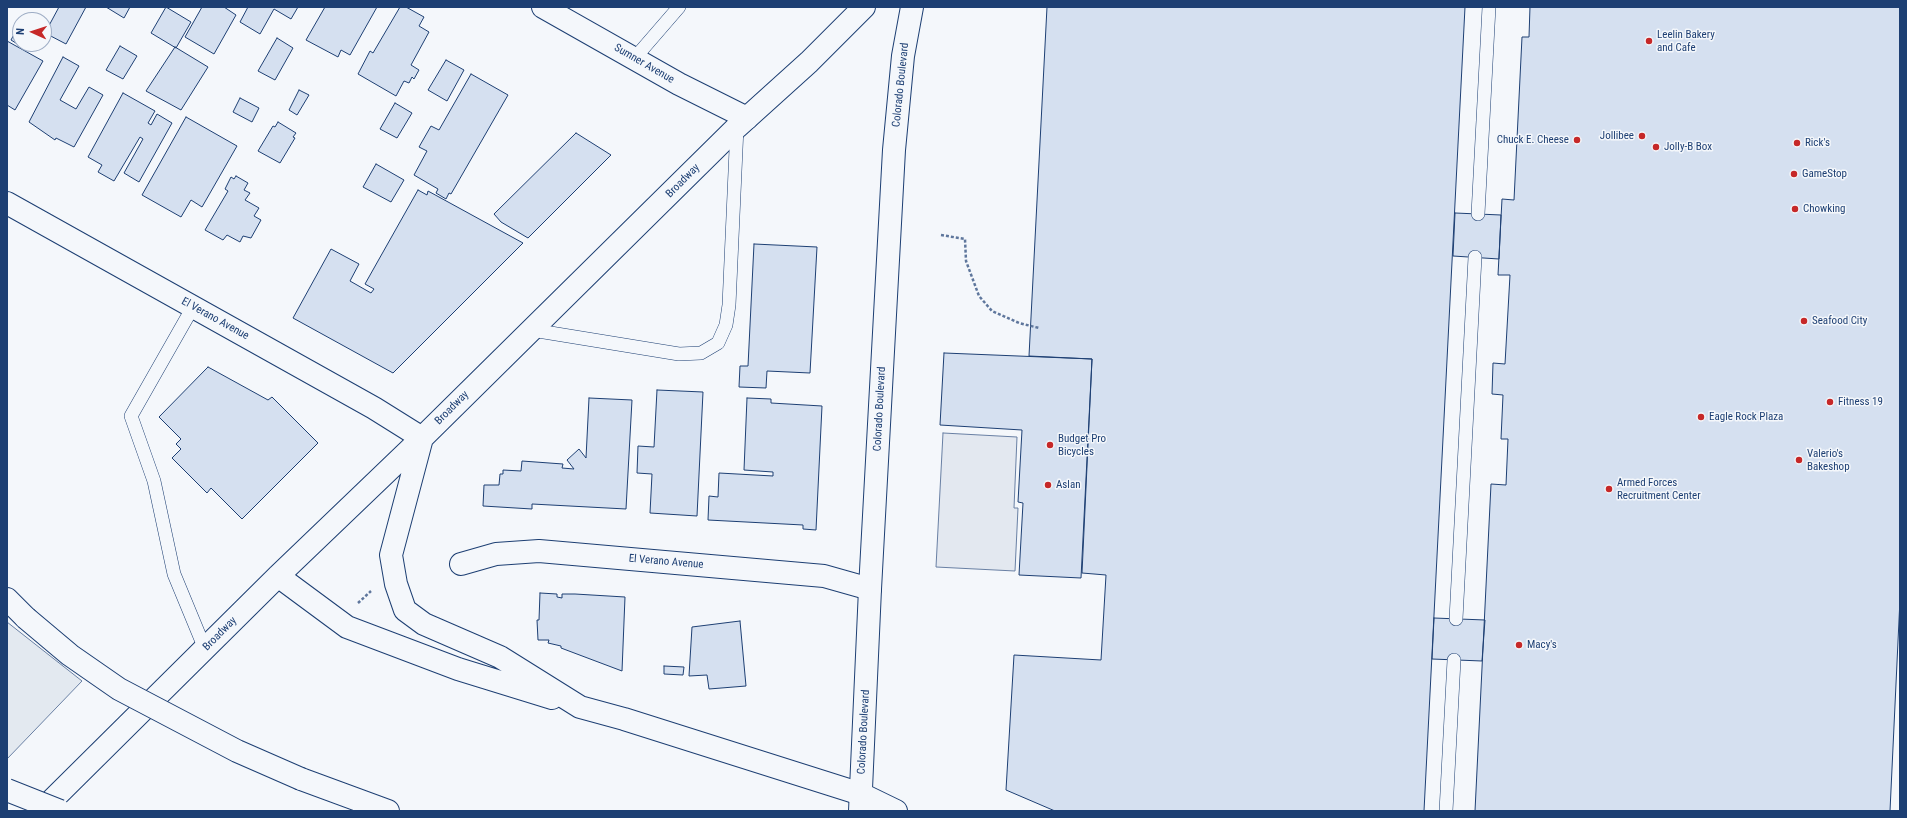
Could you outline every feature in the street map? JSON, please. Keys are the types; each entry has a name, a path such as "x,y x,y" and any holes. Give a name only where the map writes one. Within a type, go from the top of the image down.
{"main road":[{"name":"Sumner Avenue","path":"543,7 679,84 742,122"},
{"name":"Broadway","path":"41,811 278,576 422,438 742,122 809,62 864,7"},
{"name":"Colorado Boulevard","path":"860,803 894,150 903,56 912,7"},
{"name":"El Verano Avenue","path":"7,203 374,408 422,438"},
{"path":"422,438 391,555 396,584 404,610 424,624 500,657 580,707"},
{"name":"El Verano Avenue","path":"461,564 496,554 539,551 824,576 870,589"},
{"path":"278,576 347,627 458,669 624,719 860,803 896,811"},
{"path":"7,599 26,618 70,655 119,689 237,751 301,779 388,811"},
{"path":"7,790 60,811"}],"lane":[{"path":"634,59 679,7"},
{"path":"1478,214 1490,7"},
{"path":"532,330 679,354 701,353 718,343 726,325 729,305 742,122"},
{"path":"1456,618 1476,257"},
{"path":"193,307 131,416 154,481 174,574 205,649"},
{"path":"1446,811 1454,660"}],"path":[{"path":"941,235 965,239 966,261 979,296 992,311 1019,323 1039,328"},
{"path":"355,606 375,587"}],"shaded area":[{"path":"943,433 1017,437 1014,508 1018,508 1015,571 936,567"},
{"path":"7,622 82,681 7,759"}],"building":[{"path":"59,7 86,7 66,44 52,37 52,20"},
{"path":"106,7 130,7 124,18"},
{"path":"166,7 191,22 176,48 151,33"},
{"path":"202,7 224,7 236,15 214,54 185,37"},
{"path":"248,7 298,7 291,19 274,9 260,34 240,22"},
{"path":"325,7 377,7 350,55 341,50 338,57 306,40"},
{"path":"400,7 406,7 424,17 419,26 429,32 411,65 419,70 414,79 412,77 409,83 404,81 396,96 358,74 370,51 373,53"},
{"path":"1047,7 1465,7 1424,811 1055,811 1006,790 1014,655 1101,660 1106,575 1082,573 1092,359 1029,356"},
{"name":"Eagle Rock Plaza","path":"1530,7 1900,7 1900,599 1890,811 1475,811 1491,484 1506,485 1508,439 1501,439 1503,395 1492,394 1493,363 1505,364 1510,275 1498,275 1502,199 1514,200 1522,37 1529,37"},
{"path":"277,38 293,48 275,80 258,71"},
{"path":"7,41 12,44 12,52 27,52 43,61 15,110 7,105"},
{"path":"120,46 137,56 123,79 106,70"},
{"path":"175,47 208,67 181,110 146,91"},
{"path":"63,57 79,66 60,100 76,109 89,87 103,95 74,147 56,138 55,140 29,122"},
{"path":"446,60 464,70 447,101 428,90"},
{"path":"471,74 508,95 451,194 449,193 446,199 436,193 438,189 414,175 427,151 419,147 431,126 439,130"},
{"path":"299,90 309,95 297,115 289,110"},
{"path":"123,93 155,111 148,123 151,125 157,114 172,123 139,182 124,173 143,139 140,137 114,181 98,172 102,165 88,157"},
{"path":"240,98 259,108 252,122 233,112"},
{"path":"395,103 412,113 397,138 380,129"},
{"path":"186,117 237,146 202,207 191,200 181,217 142,195"},
{"path":"278,122 296,133 293,137 295,138 280,163 258,151 273,126 275,127"},
{"path":"576,133 611,155 528,238 501,222 494,214"},
{"path":"376,164 404,180 391,202 363,187"},
{"path":"236,176 248,183 244,190 250,193 245,200 259,208 254,216 261,220 251,238 243,236 240,242 227,235 223,240 205,230 228,191 225,189 231,177 234,179"},
{"path":"418,190 427,195 428,191 523,243 393,373 293,318 331,249 359,264 350,281 371,293 374,289 365,284"},
{"path":"1455,213 1501,215 1499,259 1453,256"},
{"path":"754,244 817,247 810,373 767,371 766,388 739,387 740,366 748,366"},
{"path":"944,353 1092,359 1081,578 1019,575 1023,503 1018,502 1022,430 940,425"},
{"path":"208,367 268,400 272,397 318,443 242,519 211,488 207,493 172,458 181,449 176,444 181,439 159,417"},
{"path":"657,390 703,392 697,516 650,513 652,474 637,473 638,446 654,447"},
{"path":"589,398 632,400 626,509 532,504 532,509 483,506 484,485 499,485 500,474 503,474 503,470 521,471 522,461 563,464 562,468 574,469 567,460 579,449 586,458"},
{"path":"747,398 771,399 771,403 822,406 816,530 803,529 803,525 708,520 709,496 718,497 719,473 773,476 773,472 744,470"},
{"path":"540,593 557,594 557,597 562,598 562,594 625,597 622,671 561,648 561,646 548,643 549,640 538,640 537,620 539,620"},
{"path":"1434,618 1485,620 1482,661 1432,659"},
{"path":"740,621 746,686 709,689 707,675 689,676 692,627"},
{"path":"664,666 684,667 683,675 664,674"}],"place":[{"name":"Leelin Bakery and Cafe","path":"1649,41"},
{"name":"Jollibee","path":"1642,136"},
{"name":"Chuck E. Cheese","path":"1577,140"},
{"name":"Rick's","path":"1797,143"},
{"name":"Jolly-B Box","path":"1656,147"},
{"name":"GameStop","path":"1794,174"},
{"name":"Chowking","path":"1795,209"},
{"name":"Seafood City","path":"1804,321"},
{"name":"Fitness 19","path":"1830,402"},
{"name":"Eagle Rock Plaza","path":"1701,417"},
{"name":"Budget Pro Bicycles","path":"1050,445"},
{"name":"Valerio's Bakeshop","path":"1799,460"},
{"name":"Aslan","path":"1048,485"},
{"name":"Armed Forces Recruitment Center","path":"1609,489"},
{"name":"Macy's","path":"1519,645"}]}
